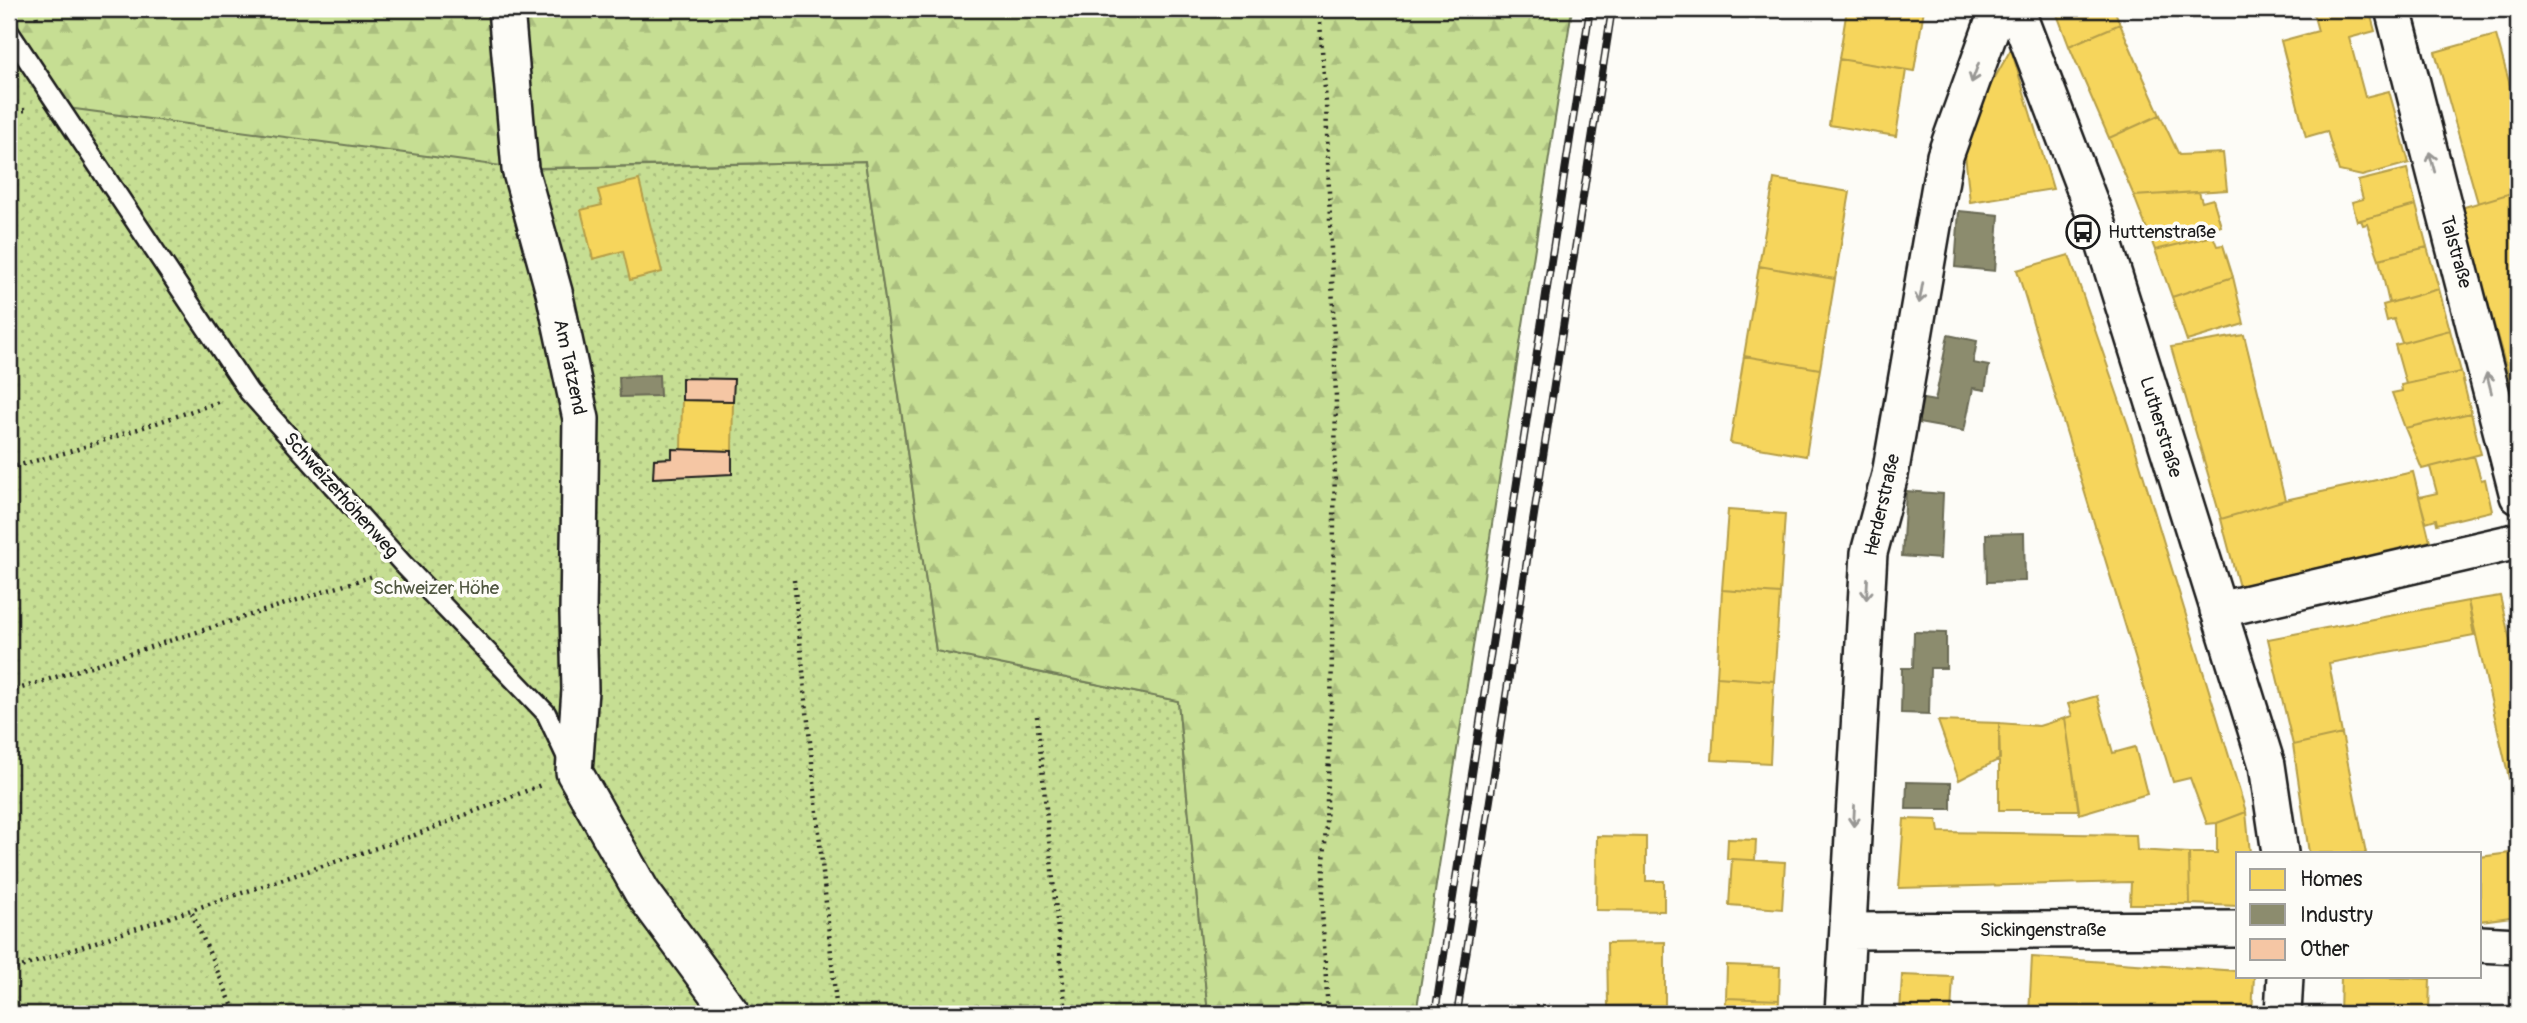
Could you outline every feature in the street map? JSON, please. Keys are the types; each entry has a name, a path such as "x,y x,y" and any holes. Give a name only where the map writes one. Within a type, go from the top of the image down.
{"street":[{"name":"Am Tatzend","path":"506,9 520,169 554,292 581,419 578,612 580,690 574,772"},
{"name":"Herderstraße","path":"1843,1014 1869,553 1890,475 1945,156 1998,9"},
{"name":"Lutherstraße","path":"2017,9 2098,225 2267,765 2280,852"},
{"name":"Talstraße","path":"2393,9 2518,496"},
{"path":"2218,610 2518,541"},
{"name":"Schweizerhöhenweg","path":"574,772 642,892 732,1014"},
{"name":"Sickingenstraße","path":"1848,931 2236,929"},
{"path":"2482,944 2518,946"},
{"path":"2283,1014 2285,978"}],"lane":[{"name":"Schweizerhöhenweg","path":"9,32 249,392 403,564 546,713 574,772"}],"path":[{"path":"1319,9 1326,103 1336,397 1331,712 1322,910 1328,1014"},
{"path":"9,468 75,450 249,392"},
{"path":"9,692 403,564"},
{"path":"794,580 837,1014"},
{"path":"1037,716 1066,1014"},
{"path":"9,971 192,913 415,835 574,772"},
{"path":"192,913 236,1014"}],"green space":[{"path":"9,9 494,9 509,167 60,107 9,32"},
{"path":"519,9 1572,9 1416,1014 1208,1014 1178,701 936,651 865,161 539,168"},
{"name":"Schweizer Höhe","path":"9,32 520,169 865,161 936,651 1178,701 1208,1014 9,1014"}],"building: Homes":[{"path":"1847,9 1924,9 1914,71 1839,59"},
{"path":"2055,9 2114,9 2120,24 2069,46"},
{"path":"2312,9 2369,9 2375,31 2349,38 2365,97 2389,91 2409,163 2362,176 2339,171 2327,131 2306,137 2281,41 2318,31"},
{"path":"2120,24 2160,115 2109,138 2069,46"},
{"path":"2496,35 2518,114 2518,191 2478,203 2435,52"},
{"path":"2011,49 2053,189 1970,202 1963,134"},
{"path":"1839,59 1906,70 1896,136 1829,125"},
{"path":"2160,115 2179,155 2223,153 2227,190 2134,196 2109,138"},
{"path":"2407,169 2416,205 2357,221 2352,202 2363,199 2358,181"},
{"path":"1774,179 1850,192 1835,279 1759,266"},
{"path":"639,180 662,272 630,280 623,251 593,259 581,210 602,205 598,190"},
{"path":"2518,191 2518,409 2461,208"},
{"path":"2199,192 2202,202 2213,199 2221,226 2211,229 2213,236 2155,250 2134,196"},
{"path":"2416,205 2427,247 2379,259 2367,224 2363,225 2361,220"},
{"path":"2213,236 2217,246 2223,245 2233,277 2172,297 2155,250"},
{"path":"2427,247 2439,289 2389,303 2379,259"},
{"path":"2069,255 2128,425 2246,812 2217,823 2207,824 2190,778 2173,782 2017,270"},
{"path":"1759,266 1835,279 1820,369 1744,356"},
{"path":"2233,277 2244,324 2187,341 2172,297"},
{"path":"2439,289 2450,330 2402,343 2394,319 2387,321 2383,305"},
{"path":"2450,330 2461,372 2406,384 2395,345"},
{"path":"2244,335 2285,500 2221,519 2171,347"},
{"path":"1744,356 1820,369 1806,456 1730,443"},
{"path":"2461,372 2471,413 2405,428 2392,393 2402,391 2401,385"},
{"path":"682,400 733,401 732,451 681,450"},
{"path":"2471,413 2481,454 2422,469 2405,428"},
{"path":"2474,456 2481,480 2485,479 2492,511 2437,524 2436,519 2426,522 2419,497 2437,493 2430,467"},
{"path":"2413,472 2430,541 2239,587 2221,519 2285,500"},
{"path":"1728,510 1785,514 1780,594 1722,590"},
{"path":"1722,590 1780,594 1774,681 1717,677"},
{"path":"2500,596 2518,676 2518,817 2468,601"},
{"path":"2468,601 2474,636 2329,663 2342,734 2293,745 2268,639"},
{"path":"1717,677 1774,681 1770,763 1712,760"},
{"path":"2097,696 2113,753 2135,747 2147,794 2079,814 2065,718 2072,716 2068,704"},
{"path":"2065,718 2079,810 1999,810 1999,723 2039,726"},
{"path":"1938,721 1999,723 2000,759 1959,780"},
{"path":"2342,734 2366,852 2309,852 2293,745"},
{"path":"2246,812 2250,852 2236,852 2236,906 2190,904 2189,853 2217,853 2217,823"},
{"path":"1904,819 1937,820 1939,832 2136,835 2137,850 2189,853 2190,904 2130,904 2131,882 1899,888"},
{"path":"1597,836 1646,837 1646,881 1664,881 1664,911 1596,910"},
{"path":"1728,839 1756,840 1755,860 1727,859"},
{"path":"2518,852 2518,916 2482,921 2482,857"},
{"path":"1732,859 1785,862 1782,909 1729,905"},
{"path":"1665,942 1665,1005 1608,1006 1607,943"},
{"path":"2032,957 2236,971 2236,978 2254,978 2252,1014 2029,1014"},
{"path":"1727,965 1780,967 1779,1000 1726,998"},
{"path":"1902,975 1953,977 1951,1014 1900,1014"},
{"path":"2341,978 2400,978 2430,979 2429,1012 2447,1014 2340,1014"},
{"path":"1726,998 1779,1000 1778,1014 1725,1014"}],"building: Industry":[{"path":"1959,211 1999,215 1995,271 1955,267"},
{"path":"1948,335 1977,341 1973,363 1989,366 1985,390 1973,388 1964,431 1918,423 1923,399 1935,401"},
{"path":"659,375 660,396 620,397 619,377"},
{"path":"1906,491 1943,494 1940,559 1902,556"},
{"path":"2024,533 2025,581 1987,582 1986,534"},
{"path":"1914,632 1946,633 1946,668 1930,668 1929,714 1901,713 1902,668 1913,668"},
{"path":"1907,782 1951,783 1951,809 1906,809"}],"building: Other":[{"path":"682,378 734,379 733,401 682,400"},
{"path":"672,449 732,451 732,474 653,478 654,459 672,458"}],"railway":[{"path":"1435,1014 1590,9"},
{"path":"1457,1014 1612,9"}],"place":[{"name":"Huttenstraße","path":"2083,232"}]}
